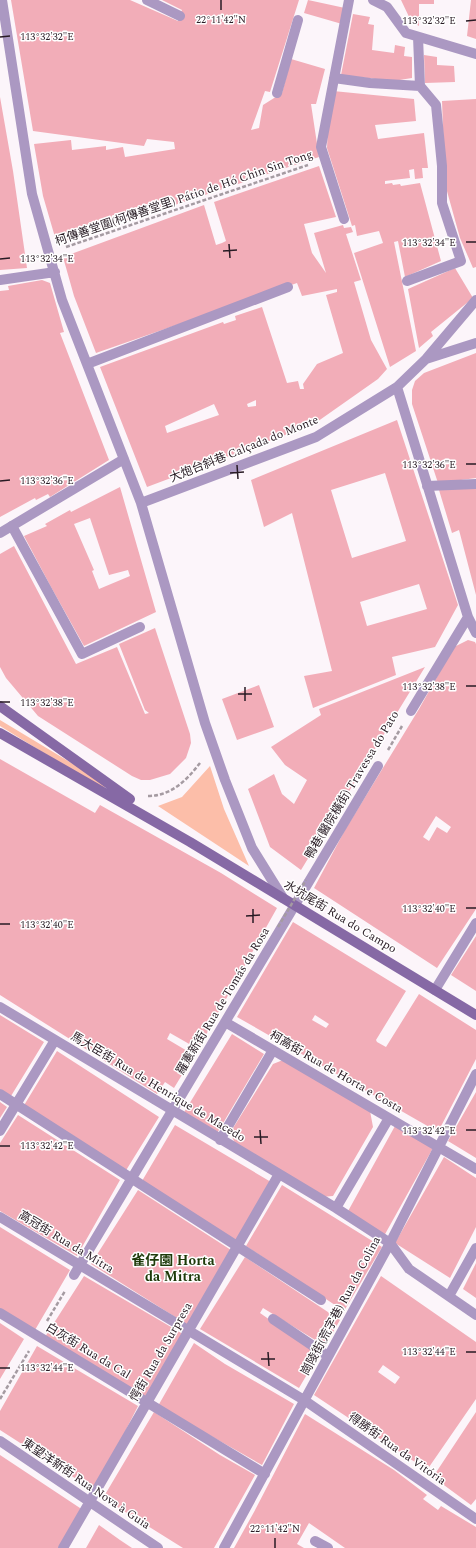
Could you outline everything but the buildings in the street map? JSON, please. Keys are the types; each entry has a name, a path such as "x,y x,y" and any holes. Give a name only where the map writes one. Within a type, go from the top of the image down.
{"main road":[{"name":"水坑尾街 Rua do Campo","path":"0,706 190,842"},
{"name":"水坑尾街 Rua do Campo","path":"0,733 190,842 476,1015"}],"street":[{"path":"2,0 4,48 32,194 62,300 141,504 205,723 225,780 252,848 283,898"},
{"path":"147,0 180,16"},
{"path":"344,219 321,147 349,0"},
{"path":"373,0 387,7 406,32 476,54"},
{"path":"277,93 298,20"},
{"path":"407,281 461,261 442,203 442,166 436,105 420,86 418,37"},
{"path":"334,78 370,83 420,86"},
{"path":"0,280 55,272"},
{"path":"87,364 288,288"},
{"path":"426,359 476,300"},
{"name":"大炮台斜巷 Calçada do Monte","path":"141,504 316,437 397,387 426,359 476,343"},
{"path":"397,387 468,617 476,633"},
{"path":"0,533 124,459"},
{"path":"428,486 476,484"},
{"path":"12,526 82,654 140,627"},
{"name":"鴨巷(醫院橫街) Travessa do Pato","path":"411,711 468,617"},
{"name":"鴨巷(醫院橫街) Travessa do Pato","path":"295,905 378,766"},
{"name":"羅憲新街 Rua de Tomás da Rosa","path":"74,1275 266,951 295,905"},
{"path":"435,990 476,923"},
{"name":"馬大臣街 Rua de Henrique de Macedo","path":"0,1007 336,1208 390,1243 409,1269 476,1315"},
{"name":"柯高街 Rua de Horta e Costa","path":"225,1022 476,1169"},
{"path":"0,1130 55,1040"},
{"path":"220,1140 274,1050"},
{"name":"崗陵街(荒字巷) Rua da Colina","path":"224,1548 390,1243 476,1074"},
{"path":"0,1094 321,1300"},
{"path":"336,1208 389,1118"},
{"name":"愕街 Rua da Surpresa","path":"63,1548 279,1174"},
{"name":"高冠街 Rua da Mitra","path":"0,1217 304,1400"},
{"path":"449,1296 476,1248"},
{"name":"白灰街 Rua da Cal","path":"0,1313 265,1474"},
{"path":"273,1319 328,1356"},
{"name":"得勝街 Rua da Vitória","path":"304,1400 476,1519"},
{"name":"東望洋新街 Rua Nova à Guia","path":"0,1441 158,1548"},
{"path":"316,1541 328,1548"}],"path":[{"name":"柯傳善堂圍(柯傳善堂里) Pátio de Hó Chin Sin Tong","path":"49,253 325,160"},
{"name":"鴨巷(醫院橫街) Travessa do Pato","path":"378,766 411,711"},
{"path":"146,796 154,796 173,790 189,778 200,762"},
{"path":"278,927 306,880"}],"shaded area":[{"path":"0,720 103,782 106,787 101,788 0,726"},
{"path":"210,766 224,809 249,866 158,806 182,797"}],"district":[{"name":"雀仔園 Horta da Mitra","path":"173,1268"}]}
